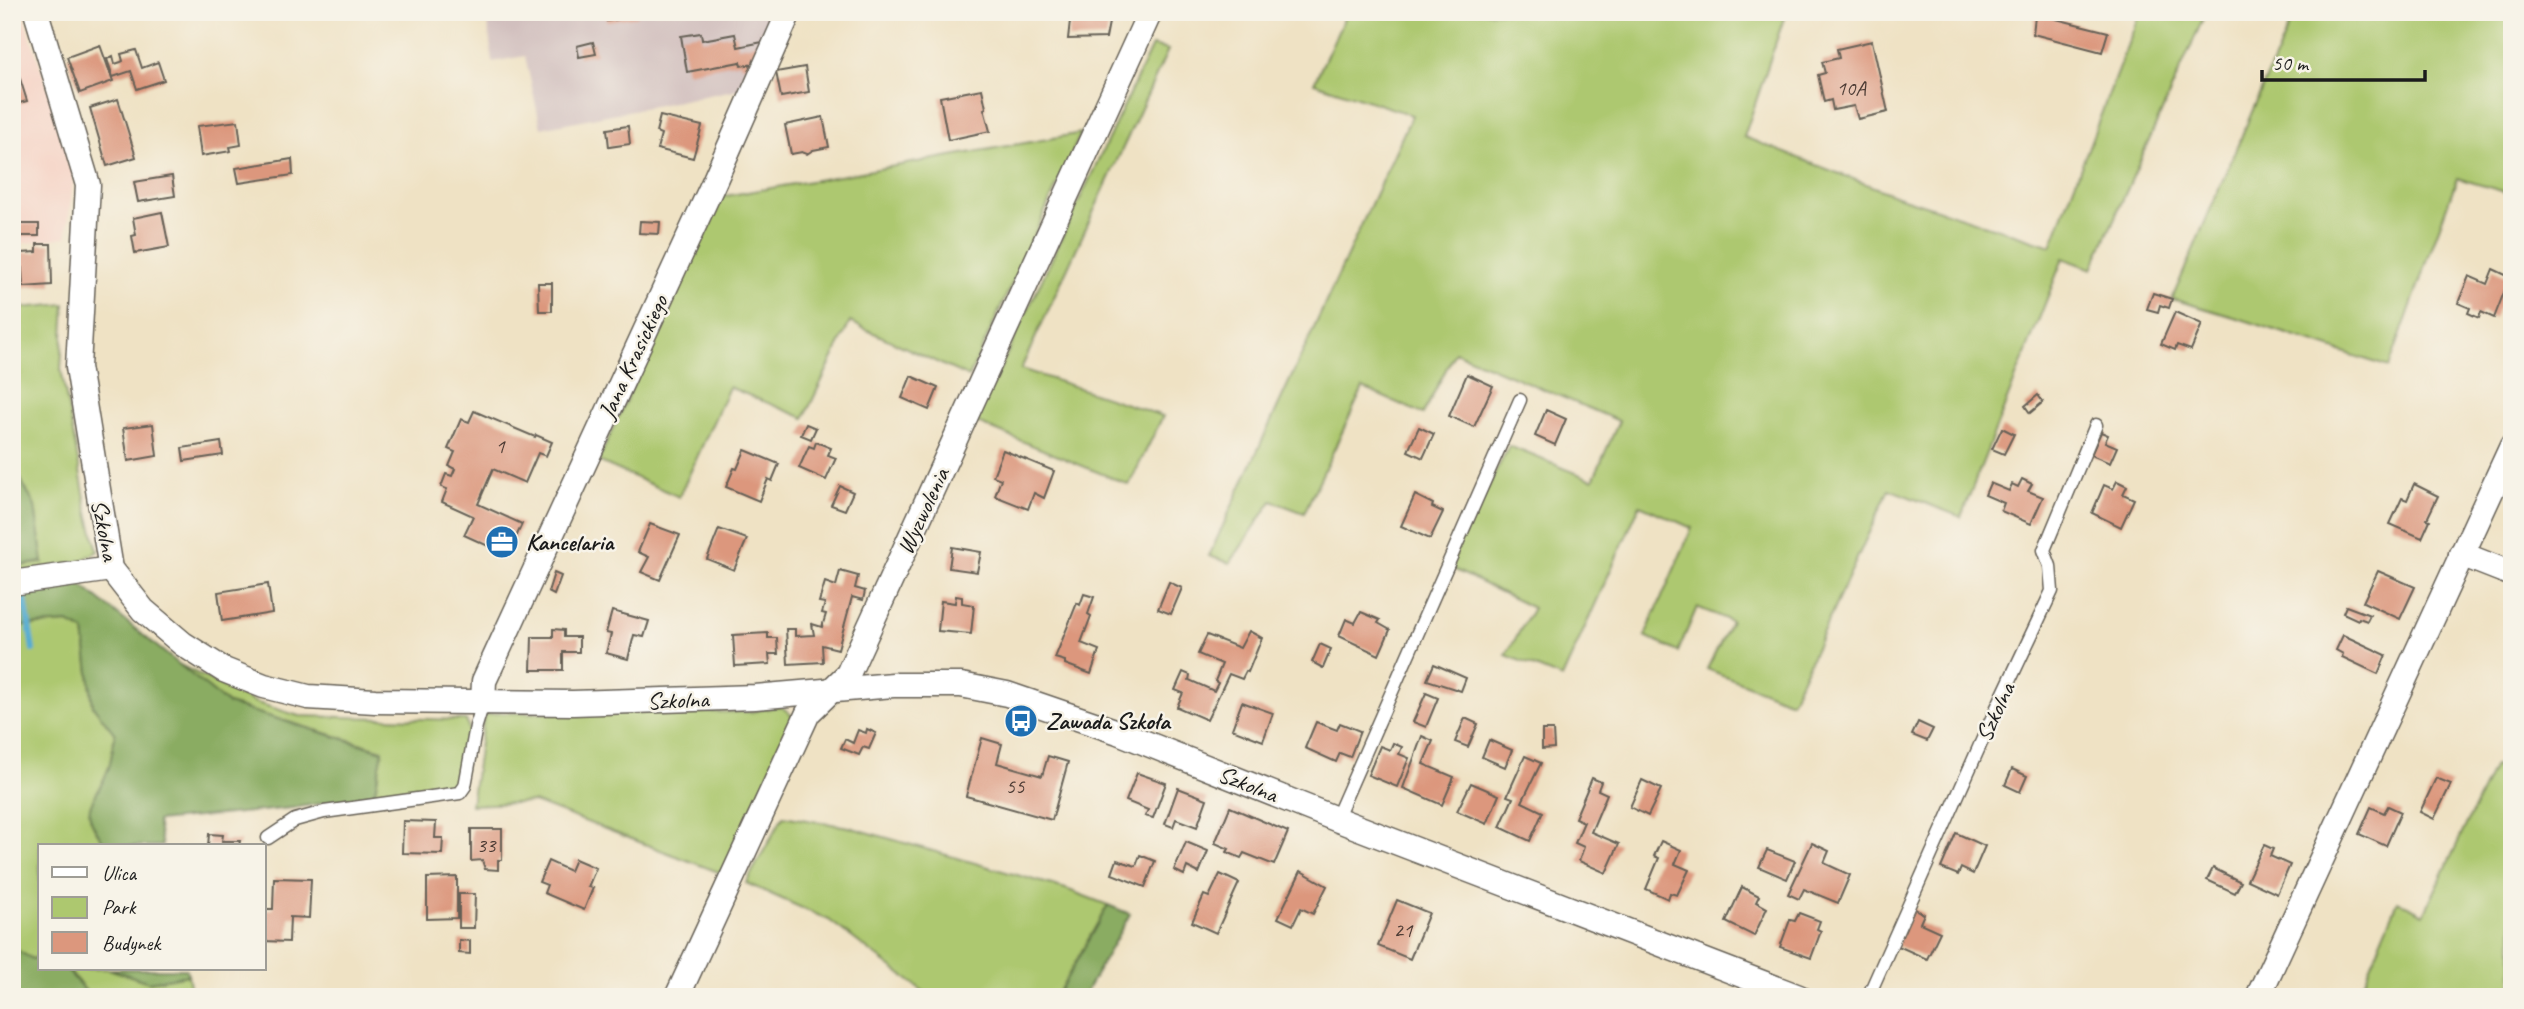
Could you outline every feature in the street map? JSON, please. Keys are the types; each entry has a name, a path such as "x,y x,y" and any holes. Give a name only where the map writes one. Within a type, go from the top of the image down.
{"street":[{"name":"Szkolna","path":"36,12 88,185 78,367 111,569 143,610 183,644 223,670 264,686 308,698 573,704 755,697 893,685 961,685 1007,694 1118,732 1799,997"},
{"name":"Jana Krasickiego","path":"483,703 484,681 714,183 789,12"},
{"name":"Wyzwolenia","path":"677,997 808,713 848,674 1150,12"},
{"path":"2258,997 2512,446"},
{"path":"2461,554 2512,574"},
{"path":"12,583 111,569"}],"lane":[{"path":"1336,818 1520,400"},
{"name":"Szkolna","path":"1868,997 1993,716 2052,591 2050,566 2044,550 2096,425"},
{"path":"268,838 295,820 324,812 460,793 465,786 483,703"}],"shaded area":[{"path":"12,12 22,12 75,168 66,237 12,245"},
{"path":"487,12 783,12 749,87 541,128 525,56 492,62"}],"green space":[{"path":"1347,12 1786,12 1744,137 1897,196 2051,246 2140,12 2206,12 2092,269 2063,258 1961,517 1889,489 1791,702 1707,669 1731,621 1697,607 1678,652 1645,636 1692,528 1640,505 1562,678 1506,655 1533,608 1447,566 1509,446 1593,480 1619,421 1455,352 1423,414 1363,388 1304,513 1272,501 1230,563 1209,556 1412,115 1314,83"},
{"path":"2259,12 2512,12 2512,194 2457,178 2389,367 2172,299 2290,23"},
{"path":"1152,46 1168,50 1021,369 1163,416 1129,485 975,422"},
{"path":"1081,133 969,377 850,322 804,418 729,387 679,497 598,461 720,197"},
{"path":"12,245 20,308 65,304 61,369 87,509 98,551 81,561 12,574 12,567 43,563 12,463"},
{"path":"12,463 35,506 43,562 12,567"},
{"path":"80,584 228,704 383,751 374,795 292,808 157,821 162,844 106,844 91,822 89,813 109,767 115,734 93,706 84,631 68,623 23,626 12,631 12,591"},
{"path":"69,623 84,631 93,706 115,734 109,767 90,814 97,833 105,844 38,844 38,958 32,959 15,949 12,930 12,631 23,626"},
{"path":"178,664 254,702 299,716 466,720 469,738 466,756 450,790 374,795 383,750 228,704"},
{"path":"781,706 796,719 726,875 534,802 471,805 484,715 750,712"},
{"path":"2494,766 2512,774 2512,997 2358,997 2398,901 2424,914"},
{"path":"783,816 849,827 1066,889 1108,905 1056,997 931,997 829,920 746,883"},
{"path":"1108,905 1130,914 1083,997 1056,997"},
{"path":"12,930 15,949 32,959 38,958 38,970 67,970 91,997 12,997"},
{"path":"68,970 112,970 149,982 188,975 192,997 91,997"},
{"path":"112,970 186,970 188,975 149,982"}],"building":[{"path":"606,12 637,12 637,16 607,21"},
{"path":"1071,12 1111,12 1106,38 1068,39"},
{"path":"2020,12 2053,12 2052,18 2108,32 2102,52 2033,34 2035,16 2019,15"},
{"path":"701,33 702,40 735,34 738,47 772,40 762,63 741,66 740,62 687,72 681,36"},
{"path":"1872,41 1888,112 1858,119 1854,106 1833,110 1831,100 1824,102 1818,75 1825,73 1822,62 1839,58 1837,49"},
{"path":"593,42 596,54 579,57 577,46"},
{"path":"100,45 113,81 80,93 67,57"},
{"path":"136,50 142,68 158,62 164,80 137,89 131,71 113,77 107,59 113,56 115,64 123,61 121,54"},
{"path":"16,66 27,101 12,105 12,67"},
{"path":"805,67 809,92 781,97 776,72"},
{"path":"982,89 990,131 948,140 940,97"},
{"path":"118,99 136,157 107,166 90,108"},
{"path":"660,116 702,126 693,158 657,149 661,134 656,132"},
{"path":"823,117 829,147 807,154 791,154 785,125"},
{"path":"238,121 241,145 230,147 231,151 201,156 197,126"},
{"path":"628,126 630,144 609,147 607,129"},
{"path":"292,159 293,175 239,183 236,168"},
{"path":"172,176 175,196 138,202 134,182"},
{"path":"162,212 169,247 135,253 133,218"},
{"path":"640,221 660,222 659,234 639,233"},
{"path":"12,224 39,224 39,236 12,236"},
{"path":"37,244 51,244 52,285 23,287 21,253 37,252"},
{"path":"2493,269 2510,277 2494,318 2481,312 2479,318 2468,313 2470,308 2458,303 2469,276 2487,284"},
{"path":"538,283 552,283 552,311 539,311"},
{"path":"2153,293 2172,299 2169,308 2160,305 2158,312 2147,309"},
{"path":"2175,312 2202,324 2191,350 2177,345 2175,350 2161,344"},
{"path":"1467,374 1493,386 1474,427 1449,416"},
{"path":"911,376 938,388 929,410 902,398"},
{"path":"2038,395 2043,402 2030,413 2025,406"},
{"path":"1546,410 1566,419 1555,445 1535,436"},
{"path":"474,411 552,442 546,456 538,453 525,483 493,469 478,504 522,524 508,555 464,535 473,516 442,502 447,489 441,487 446,474 452,476 455,469 449,466 455,452 448,449 461,419 469,422"},
{"path":"153,424 157,456 128,461 123,428"},
{"path":"806,424 816,428 811,439 801,435"},
{"path":"1419,427 1434,434 1423,458 1408,451"},
{"path":"2002,428 2014,434 2004,454 1992,449"},
{"path":"2101,432 2108,435 2105,442 2117,447 2110,463 2091,455"},
{"path":"221,442 223,455 184,461 182,448"},
{"path":"816,442 831,448 828,455 836,458 826,480 799,468 809,446 814,448"},
{"path":"745,450 779,464 772,481 768,479 759,501 726,487"},
{"path":"1003,450 1054,471 1044,498 1034,493 1028,509 995,496 1001,479 993,476"},
{"path":"2022,479 2032,484 2028,491 2043,497 2031,524 2001,511 2004,503 1985,495 1990,483 2009,491 2012,484 2018,487"},
{"path":"2117,481 2127,486 2123,494 2134,499 2121,527 2092,513 2104,485 2113,489"},
{"path":"2414,484 2438,496 2422,538 2390,524 2402,498 2407,500"},
{"path":"840,486 853,492 845,510 831,505"},
{"path":"1415,495 1443,512 1430,539 1401,526"},
{"path":"650,524 680,535 660,580 641,572 649,557 638,552"},
{"path":"719,529 747,539 734,570 707,559"},
{"path":"952,547 981,552 977,572 949,568"},
{"path":"840,571 858,576 855,588 865,591 863,600 852,597 838,649 822,645 823,662 788,664 786,629 795,629 795,636 814,635 812,624 822,627 826,614 822,613 825,603 819,602 825,582 836,586"},
{"path":"2378,571 2415,587 2400,619 2363,602"},
{"path":"554,573 561,576 554,595 548,592"},
{"path":"1169,582 1182,588 1171,614 1158,609"},
{"path":"268,584 272,613 222,621 218,592"},
{"path":"1084,594 1094,597 1088,614 1091,616 1081,643 1099,650 1091,674 1055,658 1077,603 1080,605"},
{"path":"956,596 962,597 962,603 974,605 971,634 938,631 941,601 955,603"},
{"path":"2346,606 2370,615 2367,621 2343,613"},
{"path":"612,611 649,621 644,637 634,635 628,659 606,653 611,634 606,633"},
{"path":"1361,612 1380,620 1378,623 1390,630 1379,655 1339,636 1346,619 1355,623"},
{"path":"553,629 564,630 564,637 579,637 579,652 563,652 563,670 531,670 532,637 553,637"},
{"path":"1249,631 1262,638 1248,672 1246,671 1242,679 1229,674 1207,720 1177,707 1183,693 1175,690 1183,672 1190,675 1189,680 1214,691 1218,683 1215,681 1222,664 1198,654 1207,635 1240,648"},
{"path":"768,633 768,638 777,638 778,654 769,654 770,664 735,666 733,635"},
{"path":"2343,635 2386,655 2378,674 2342,657 2343,654 2336,650"},
{"path":"1320,644 1331,649 1323,668 1312,662"},
{"path":"1434,664 1466,678 1461,691 1427,680"},
{"path":"1426,693 1438,698 1426,727 1413,722"},
{"path":"1242,702 1273,713 1263,741 1232,729"},
{"path":"1465,718 1478,724 1468,747 1455,742"},
{"path":"1316,722 1337,730 1340,723 1360,731 1350,757 1340,753 1336,762 1305,748"},
{"path":"1918,722 1933,729 1927,741 1912,735"},
{"path":"867,729 876,733 869,749 863,747 859,755 841,748 845,739 853,743 858,730 866,733"},
{"path":"1542,730 1553,730 1554,748 1542,749"},
{"path":"1422,736 1433,741 1423,764 1454,777 1442,805 1403,788"},
{"path":"982,738 1002,744 997,763 1042,776 1048,756 1068,762 1052,820 966,796"},
{"path":"1489,740 1512,750 1505,767 1482,757"},
{"path":"1393,743 1402,747 1399,754 1409,758 1397,787 1368,775 1380,746 1390,750"},
{"path":"1525,756 1541,763 1522,802 1543,812 1530,841 1500,827 1513,798 1507,796"},
{"path":"2012,769 2027,776 2020,792 2005,785"},
{"path":"1137,773 1166,783 1153,818 1145,816 1148,810 1126,801"},
{"path":"1592,778 1601,782 1598,790 1607,794 1591,832 1619,844 1606,873 1579,861 1584,847 1575,843 1584,822 1575,818"},
{"path":"2436,778 2451,784 2434,819 2420,812"},
{"path":"1642,780 1661,789 1648,816 1630,807"},
{"path":"1471,783 1499,795 1487,824 1457,811"},
{"path":"1178,788 1207,799 1197,827 1176,819 1173,827 1165,824"},
{"path":"2388,806 2401,812 2386,846 2359,834 2371,807 2384,813"},
{"path":"1230,807 1288,832 1274,865 1244,853 1241,858 1215,843"},
{"path":"403,821 436,822 435,838 443,838 442,854 402,853"},
{"path":"471,829 502,829 502,860 498,860 498,870 485,869 482,860 471,861"},
{"path":"1956,833 1985,846 1973,874 1961,868 1958,875 1941,868"},
{"path":"209,834 223,835 222,841 240,841 239,844 208,844"},
{"path":"1661,841 1681,850 1675,864 1689,870 1677,895 1670,893 1668,899 1646,889 1659,858 1654,856"},
{"path":"1186,842 1208,851 1199,873 1187,867 1184,875 1174,870"},
{"path":"1812,843 1829,851 1824,863 1850,875 1838,903 1804,889 1799,899 1788,894"},
{"path":"2264,845 2273,849 2270,856 2290,865 2277,894 2247,880"},
{"path":"1767,850 1795,861 1787,879 1759,867"},
{"path":"1140,855 1155,861 1145,887 1112,874 1117,860 1136,866"},
{"path":"575,859 596,868 588,887 593,888 584,910 544,893 547,885 539,882 548,861 570,871"},
{"path":"2213,868 2241,882 2235,893 2207,880"},
{"path":"1301,871 1327,886 1313,914 1301,908 1293,925 1278,918"},
{"path":"1220,874 1239,883 1216,933 1192,922 1204,895 1209,897"},
{"path":"457,877 457,918 427,919 427,878"},
{"path":"274,878 311,879 309,918 290,917 289,942 266,941 266,909 273,909"},
{"path":"1742,887 1759,896 1756,902 1767,908 1754,936 1726,922"},
{"path":"459,894 475,894 474,928 459,928"},
{"path":"1397,900 1429,913 1410,959 1378,946"},
{"path":"1913,908 1924,914 1920,923 1940,932 1927,959 1896,945"},
{"path":"1799,913 1820,921 1817,929 1821,931 1811,958 1780,947 1790,920 1795,921"},
{"path":"459,940 470,941 470,954 459,953"}],"waterway":[{"path":"12,552 18,555 19,564"},
{"path":"25,600 33,650"}],"place":[{"name":"Kancelaria","path":"502,542"},
{"name":"Zawada Szkoła","path":"1021,721"}]}
